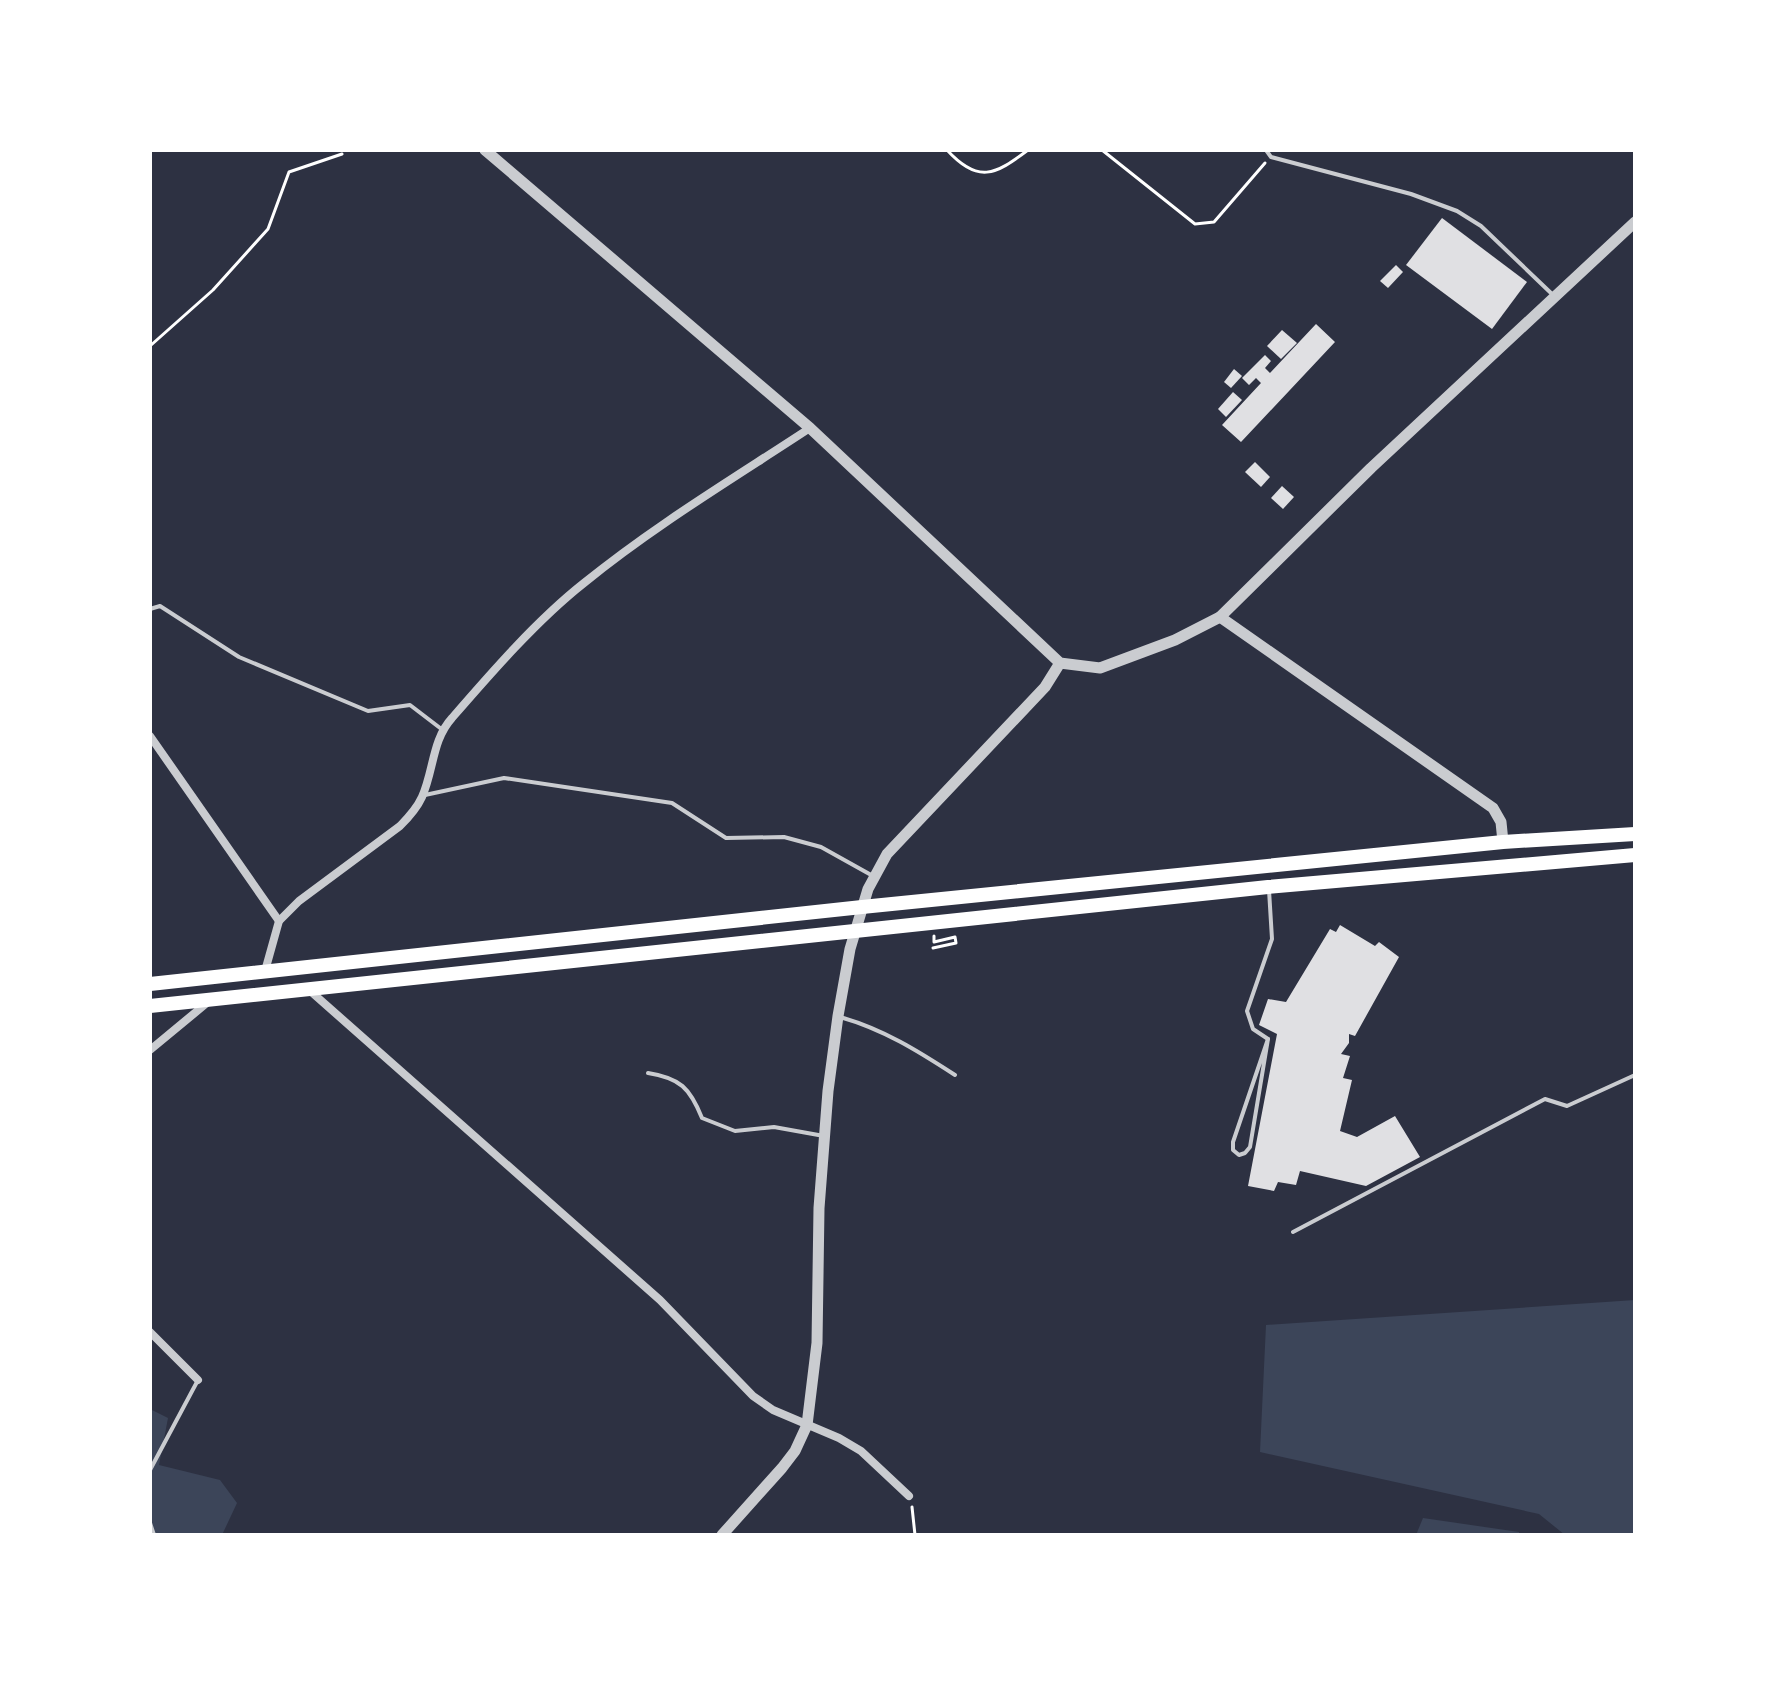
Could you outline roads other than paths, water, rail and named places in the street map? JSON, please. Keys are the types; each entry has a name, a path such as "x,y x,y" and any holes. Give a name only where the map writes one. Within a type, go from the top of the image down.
{"highway":[{"path":"150,984 1503,842 1635,834"},
{"path":"150,1006 1268,887 1635,855"}],"street":[{"path":"485,150 810,428 1060,663 1100,668 1175,640 1220,617 1371,468 1635,222"},
{"path":"265,972 279,921 299,901 413,813 423,796 437,744 481,684 582,584 810,428"},
{"path":"1220,617 1493,808 1501,822 1503,842"},
{"path":"722,1535 782,1468 795,1451 807,1425 817,1343 819,1208 824,1136 838,1016 854,932 873,876 896,844 1045,687 1060,663"},
{"path":"150,736 279,921"},
{"path":"308,988 660,1300 753,1396 773,1410 839,1438 861,1451 909,1496"},
{"path":"150,1050 210,1000"},
{"path":"150,1332 198,1380"}],"lane":[{"path":"1266,150 1271,157 1411,194 1457,211 1481,226 1554,296"},
{"path":"150,609 160,606 239,657 368,711 410,705 444,731"},
{"path":"423,796 504,778 672,803 726,838 784,837 821,847 873,876"},
{"path":"1268,887 1272,939 1247,1011 1253,1029 1268,1039"},
{"path":"838,1016 905,1043 955,1075"},
{"path":"1268,1039 1250,1147 1239,1155 1233,1150 1233,1142 1268,1039"},
{"path":"648,1073 680,1083 694,1100 702,1118 735,1131 774,1127 824,1136"},
{"path":"1293,1232 1545,1099 1567,1106 1635,1075"},
{"path":"150,1470 198,1380"},
{"path":"150,1523 154,1535"}]}
